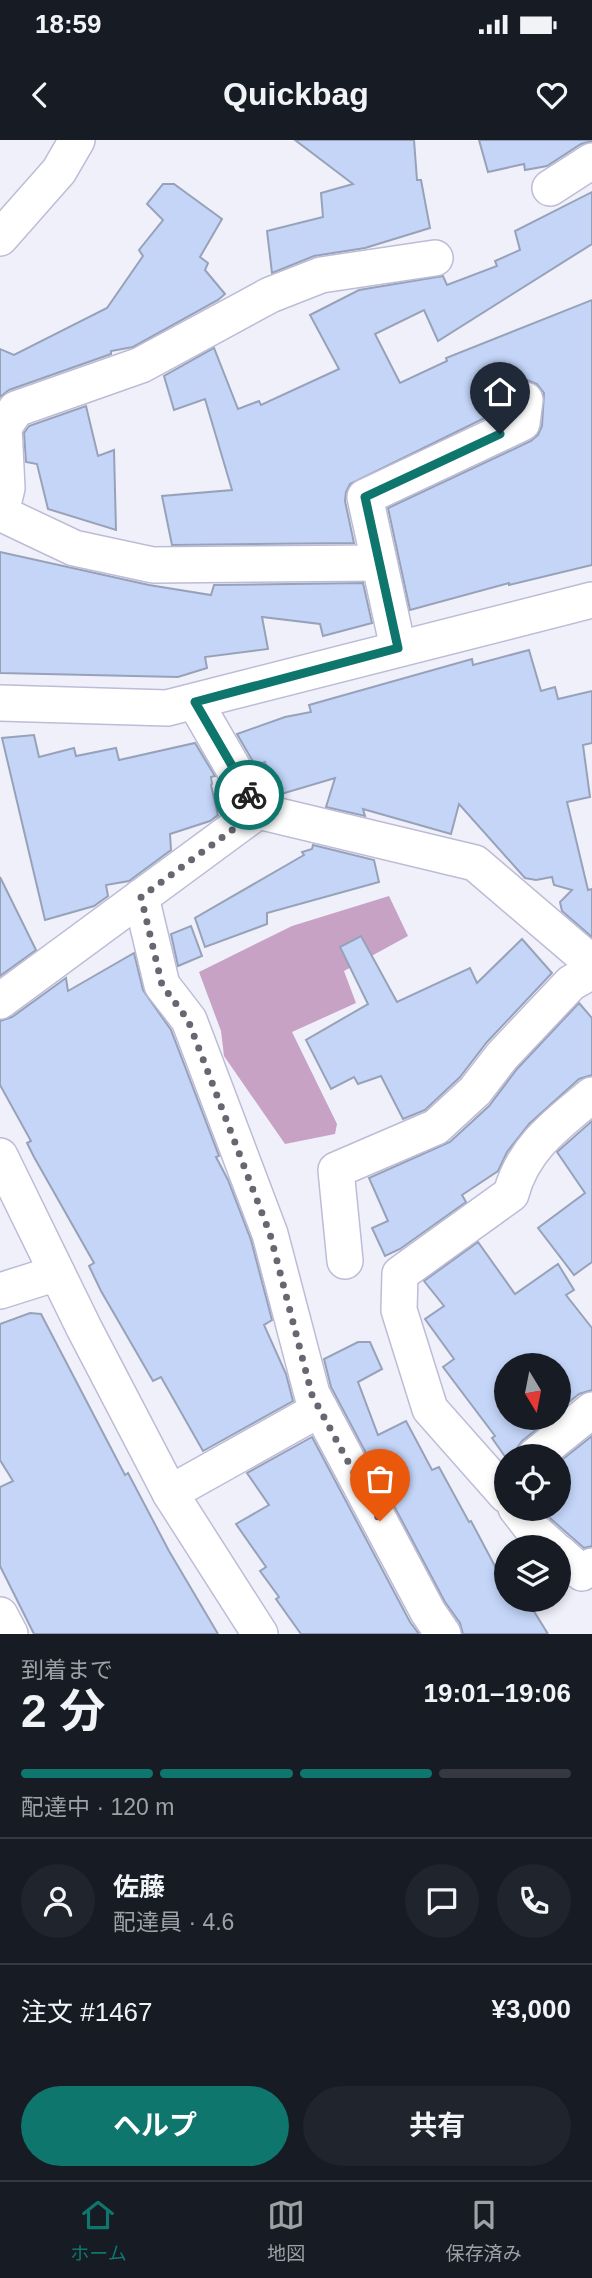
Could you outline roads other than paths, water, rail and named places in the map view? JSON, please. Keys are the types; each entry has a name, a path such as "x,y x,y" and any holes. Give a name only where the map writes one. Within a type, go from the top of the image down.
{"street":[{"path":"0,238 59,171 77,140"},
{"path":"550,188 592,161"},
{"path":"379,563 152,565 74,548 1,513 8,488 5,427 16,409 141,365 270,295 321,275 435,258"},
{"path":"398,648 365,497 522,423 525,400"},
{"path":"0,703 167,708 592,600"},
{"path":"195,702 258,811 475,863 592,963"},
{"path":"0,1001 258,811"},
{"path":"141,897 162,985 188,1020 270,1234 312,1395 428,1612 443,1634"},
{"path":"345,1261 336,1170 436,1127 475,1091 502,1056 571,983 592,971"},
{"path":"494,1478 430,1409 399,1310 400,1274 511,1194 516,1174 542,1136 592,1095"},
{"path":"0,1156 170,1493 260,1634"},
{"path":"0,1291 57,1273"},
{"path":"170,1493 320,1409"},
{"path":"550,1444 592,1410"},
{"path":"527,1521 539,1535"},
{"path":"0,1615 10,1634"}]}
